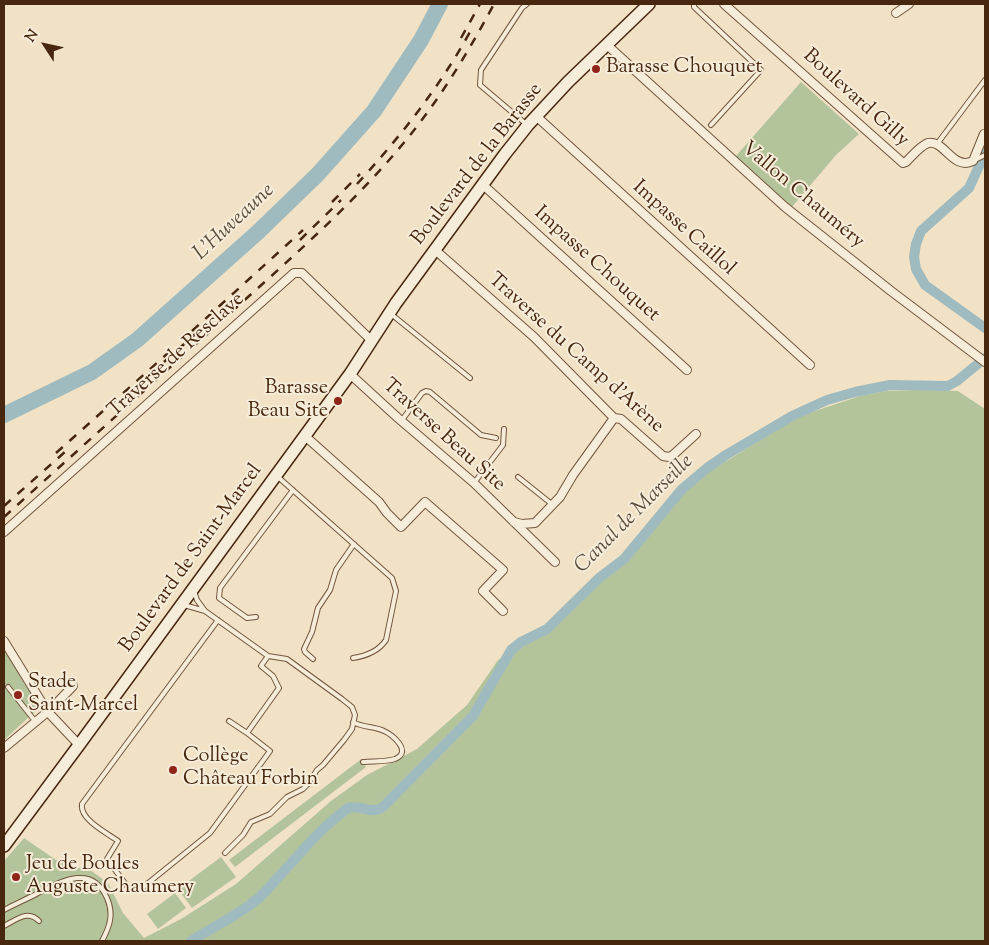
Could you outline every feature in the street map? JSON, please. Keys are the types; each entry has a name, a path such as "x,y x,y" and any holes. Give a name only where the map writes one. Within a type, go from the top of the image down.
{"street":[{"name":"Boulevard de la Barasse","path":"372,341 434,249 528,125 649,4"},
{"name":"Boulevard Gilly","path":"724,4 903,163 930,142 936,144 963,164 976,159"},
{"path":"896,13 909,4"},
{"name":"Vallon Chauméry","path":"607,45 785,207 898,296 984,360"},
{"name":"Impasse Caillol","path":"536,116 810,364"},
{"path":"976,159 984,134"},
{"name":"Impasse Chouquet","path":"482,184 687,370"},
{"name":"Traverse du Camp d'Arène","path":"434,249 534,337 614,418 621,419 659,452 669,457 696,434"},
{"name":"Traverse de Resclave","path":"4,532 294,273 302,273 372,341"},
{"name":"Boulevard de Saint-Marcel","path":"4,846 80,746 372,341"},
{"name":"Traverse Beau Site","path":"350,374 474,483 555,562"},
{"path":"514,522 522,524 535,523 560,497 573,475 614,418"},
{"path":"305,436 379,502 401,527 425,502 503,570 483,591 503,611"},
{"path":"4,641 47,711 80,746"},
{"path":"4,748 73,686"}],"lane":[{"path":"527,4 522,8 481,70 480,85 528,125"},
{"path":"694,4 694,7 761,70 711,125"},
{"path":"936,144 985,80"},
{"path":"976,159 985,155"},
{"path":"390,312 470,378"},
{"path":"402,420 422,393 426,391 430,392 481,435 496,438"},
{"path":"474,483 503,445 504,429"},
{"path":"276,476 392,578 396,591 386,640 383,645 368,655 353,658"},
{"path":"518,477 553,504"},
{"path":"256,617 247,618 219,598 218,593 293,490"},
{"path":"313,659 304,649 312,632 318,608 330,590 336,570 354,544"},
{"path":"193,589 197,600 205,611"},
{"path":"182,604 205,611 268,656 287,659 352,707 355,715 352,729 317,770 308,784 288,797 270,814 251,822 243,835 225,854"},
{"path":"218,620 82,804 81,809 85,818 118,841 107,859 130,890 142,888 210,833 270,751 228,720"},
{"path":"247,734 279,688 273,676 261,666 268,656"},
{"path":"8,687 35,722"},
{"path":"353,722 359,726 386,732 400,743 402,750 395,759 363,762"},
{"path":"4,910 64,880 82,878 94,881 105,893 111,906 111,918 102,941"},
{"path":"4,926 28,915 34,916 39,921"}],"green space":[{"path":"801,82 859,134 836,155 792,207 736,156"},
{"path":"886,391 958,391 985,409 985,941 4,941 4,861 24,838 56,860 69,866 90,870 108,883 123,913 144,938 181,919 236,884 331,801 367,775 417,749 467,705 498,660 524,646 552,627 569,602 635,552 697,477 788,423 809,413 860,396"},
{"name":"Stade Saint-Marcel","path":"4,646 25,685 41,706 4,740"},
{"path":"360,760 366,767 235,867 229,860"},
{"path":"221,857 236,877 192,908 178,889"},
{"path":"175,893 186,908 158,929 147,914"}],"waterway":[{"name":"L'Huveaune","path":"4,415 92,372 137,340 258,232 318,174 374,111 421,40 440,4"},
{"name":"Canal de Marseille","path":"985,153 969,188 921,231 914,257 916,269 925,285 985,328"},
{"name":"Canal de Marseille","path":"191,941 254,902 314,838 348,808 357,807 375,810 383,807 473,716 511,650 521,642 547,629 599,578 624,559 682,489 707,468 792,416 827,400 890,385 948,386 985,358"}],"railway":[{"path":"461,38 480,4"},
{"path":"4,517 293,256 366,185 411,134 434,103 466,54 494,4"},
{"path":"357,184 418,111 445,73 470,32"},
{"path":"332,202 360,174"},
{"path":"300,240 341,200"},
{"path":"192,331 303,230"},
{"path":"164,362 201,329"},
{"path":"56,453 168,353"},
{"path":"4,506 66,451"}],"place":[{"name":"Barasse Chouquet","path":"596,69"},
{"name":"Barasse Beau Site","path":"338,401"},
{"name":"Stade Saint-Marcel","path":"18,695"},
{"name":"Collège Château Forbin","path":"173,770"},
{"name":"Jeu de Boules Auguste Chaumery","path":"16,877"}]}
